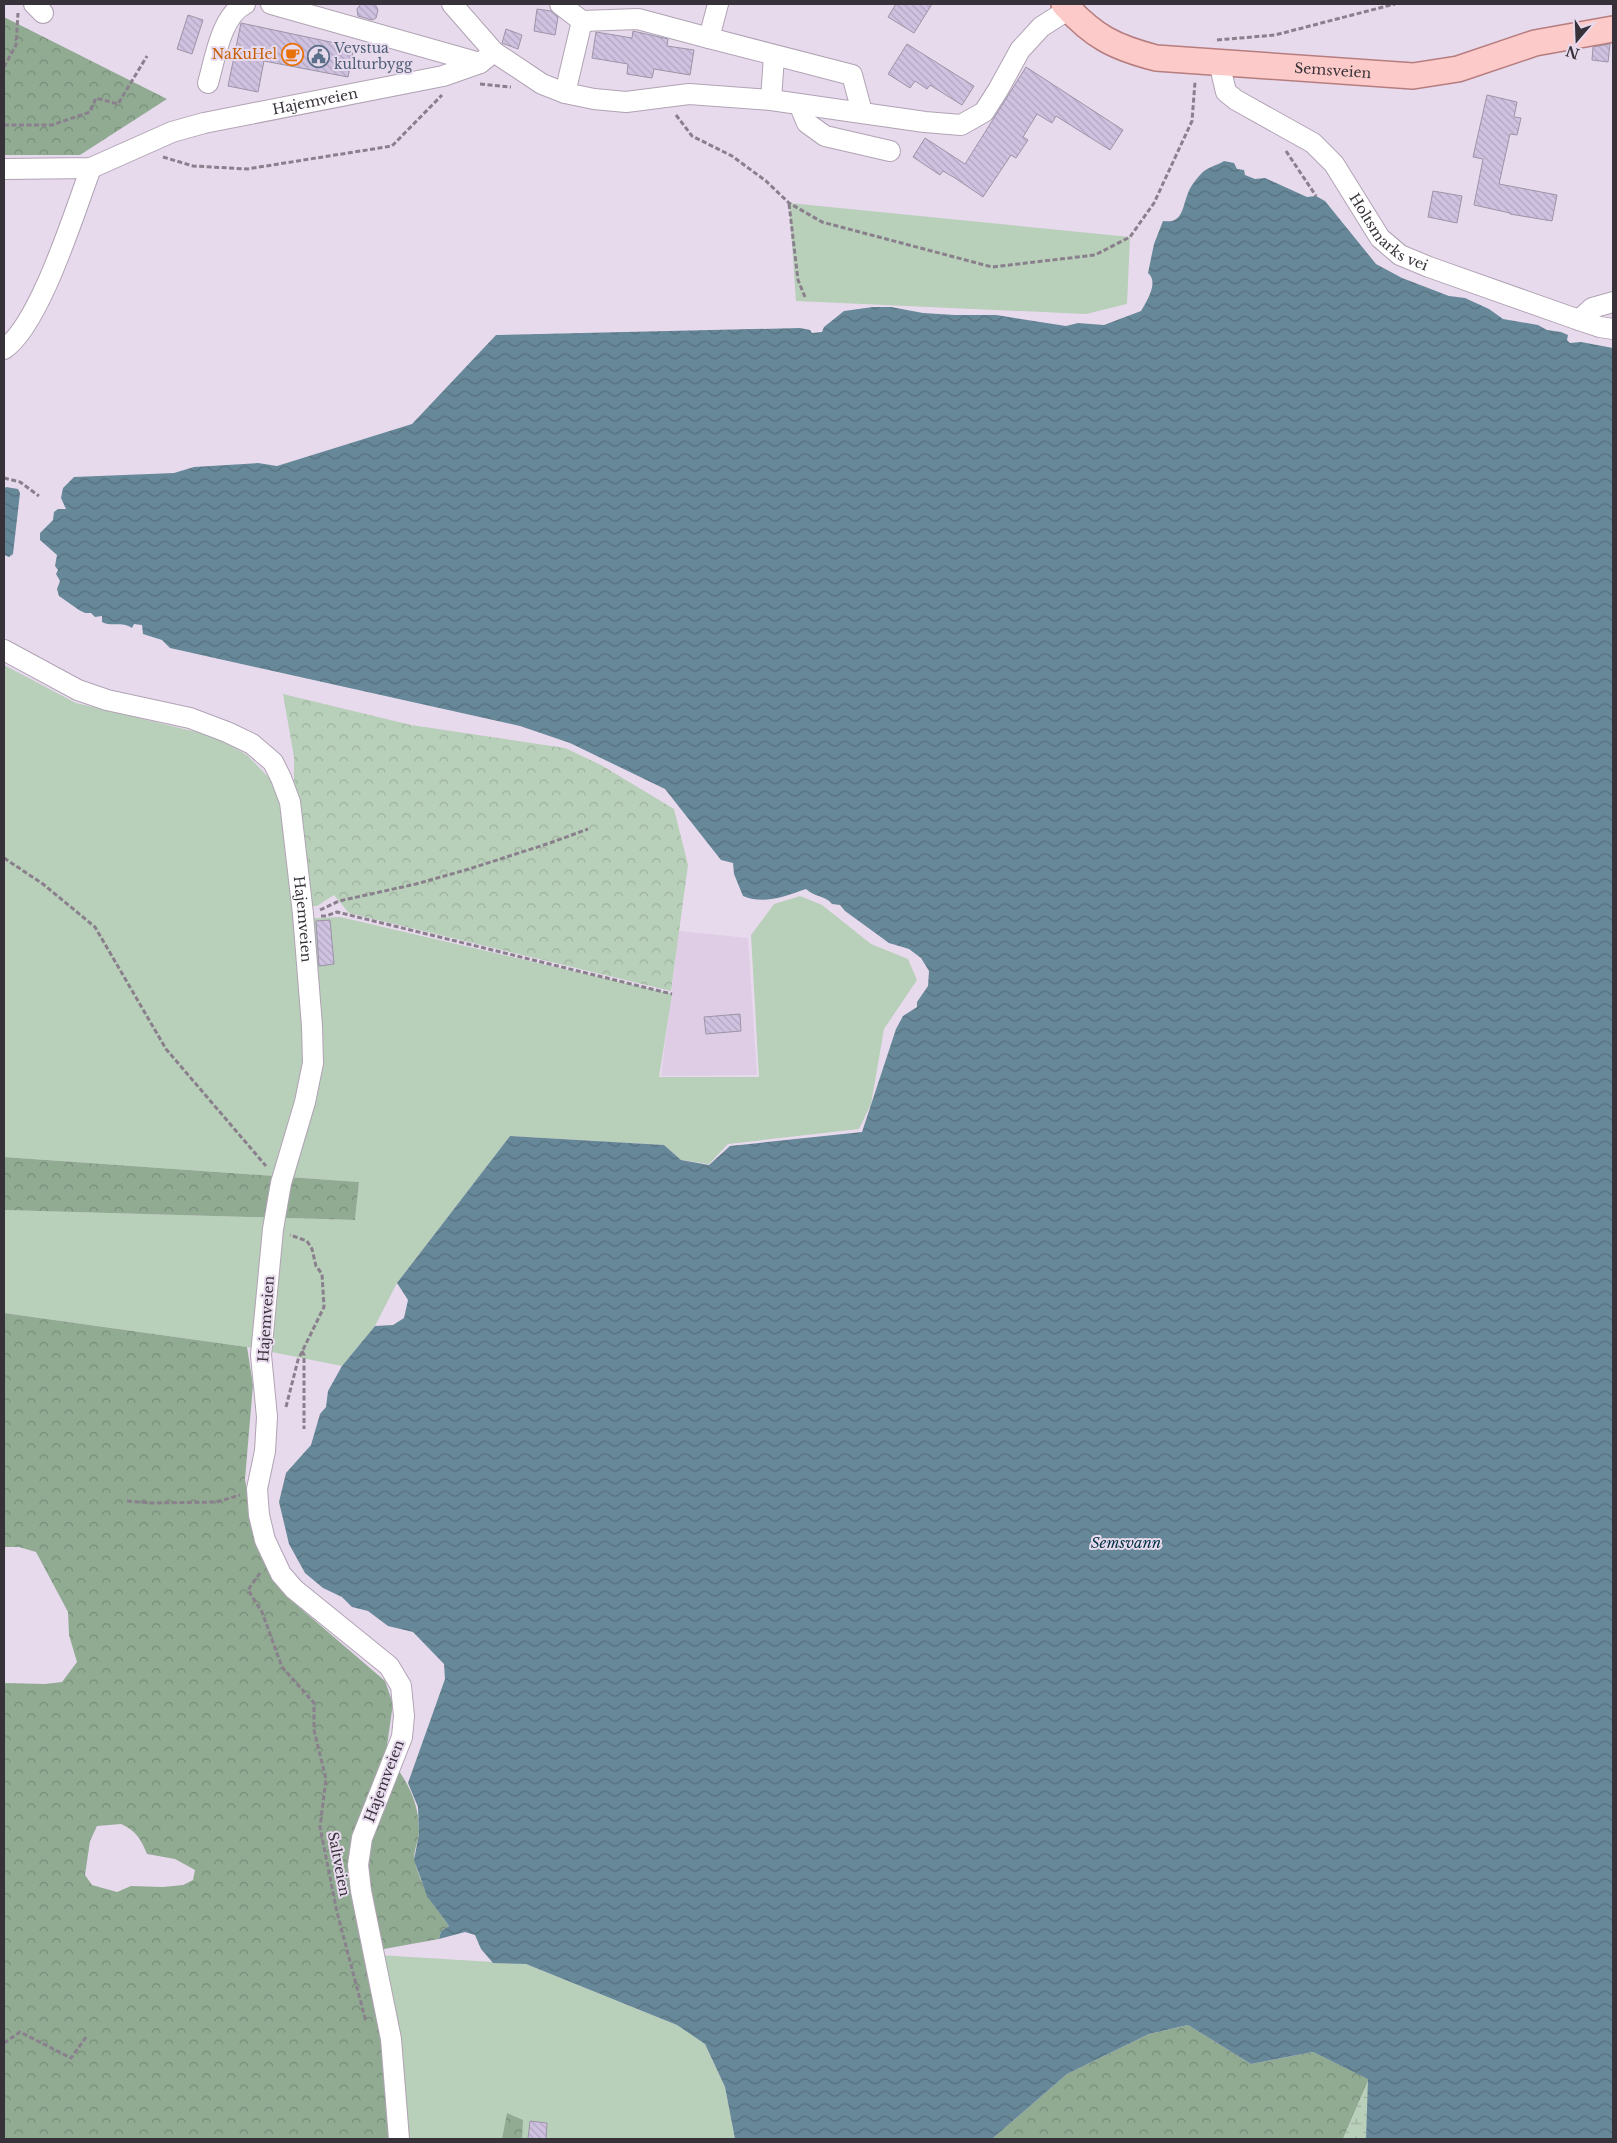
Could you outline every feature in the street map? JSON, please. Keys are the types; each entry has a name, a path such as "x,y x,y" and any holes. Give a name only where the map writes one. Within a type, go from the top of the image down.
{"main road":[{"name":"Semsveien","path":"1066,6 1089,29 1109,43 1129,51 1156,58 1413,76 1458,69 1535,44 1613,29"}],"street":[{"path":"208,83 226,22 237,8 245,4"},
{"path":"271,4 487,58 542,84 566,93 594,99 626,102 689,94 771,100 925,122 960,125 984,112 1020,50 1041,27 1066,6"},
{"path":"452,4 487,58"},
{"path":"560,4 582,21 638,19 852,75 862,112"},
{"path":"709,38 718,4"},
{"path":"566,93 582,21"},
{"path":"771,100 774,56"},
{"name":"Hajemveien","path":"92,168 172,132 204,123 443,76 487,58"},
{"name":"Holtsmarks vei","path":"1210,62 1226,92 1236,100 1313,143 1334,164 1380,238 1400,255 1429,268 1586,314 1600,328 1613,329"},
{"path":"799,104 807,123 825,136 890,151"},
{"path":"4,169 92,168 44,290 21,332 4,348"},
{"path":"1586,314 1613,302"},
{"name":"Hajemveien","path":"4,650 86,693 107,700 190,718 252,744 272,762 281,778 290,802 303,914 313,1062 305,1102 281,1184 273,1229 261,1355 267,1417 265,1451 257,1490 258,1515 272,1556 281,1574 294,1589 389,1666 401,1686 404,1716 402,1737 362,1838 358,1864 361,1891 391,2039 399,2139"}],"path":[{"path":"664,98 692,136 732,156 766,181 789,204 822,222 992,267 1095,255 1130,237 1154,203 1192,121 1195,76 1210,62 1205,52 1218,39 1275,35 1395,4"},
{"path":"4,67 16,46 32,8"},
{"path":"4,125 52,125 90,112 96,98 118,104 147,56"},
{"path":"136,148 193,166 247,169 392,146 443,94"},
{"path":"1283,146 1316,196"},
{"path":"789,204 798,280 805,297"},
{"path":"4,478 20,482 39,496"},
{"path":"303,914 325,908 338,901 416,884 469,869 588,829"},
{"path":"4,858 43,884 95,927 166,1049 281,1184"},
{"path":"303,914 326,916 337,912 672,994"},
{"path":"273,1229 307,1241 312,1250 316,1266 322,1274 324,1307 298,1360 285,1412"},
{"path":"302,1351 304,1355 304,1429"},
{"path":"127,1500 150,1503 217,1502 257,1490"},
{"name":"Saltveien","path":"272,1556 248,1590 262,1612 282,1667 314,1704 314,1730 326,1779 320,1827 337,1912 368,2029"},
{"path":"4,2043 20,2032 71,2058 86,2037"}],"shaded area":[{"path":"679,931 748,938 757,1075 661,1076"}],"green space":[{"path":"4,17 167,99 80,155 4,155"},
{"path":"789,203 1130,237 1127,304 1086,314 796,301"},
{"path":"4,665 76,703 213,736 247,755 276,785 299,919 340,917 672,994 659,1077 759,1077 751,935 774,904 800,896 822,905 871,944 908,959 917,980 884,1029 871,1104 859,1129 728,1144 709,1164 681,1160 664,1145 510,1136 397,1283 375,1326 342,1366 247,1347 4,1313 4,1210 355,1220 359,1182 4,1157"},
{"path":"283,694 411,725 565,748 601,765 674,809 688,865 671,991 349,913 334,895 317,906 309,906 294,790 294,757"},
{"path":"4,1157 359,1182 355,1220 4,1210"},
{"path":"4,1313 247,1347 253,1385 245,1479 255,1541 269,1573 299,1607 385,1681 393,1704 386,1752 410,1789 417,1809 419,1832 414,1858 421,1880 438,1911 449,1926 441,1931 439,1939 373,1951 394,2139 4,2139 4,1683 45,1684 62,1682 77,1662 69,1635 68,1612 36,1552 19,1547 4,1547","holes":["121,1824 137,1836 147,1854 175,1859 195,1870 193,1880 183,1885 163,1887 131,1886 117,1892 92,1885 85,1875 90,1841 97,1826"]},
{"path":"378,1955 526,1964 677,2025 705,2044 725,2087 735,2139 407,2139"},
{"path":"1188,2025 1251,2064 1313,2052 1369,2079 1343,2139 992,2139 1067,2074 1149,2034"},
{"path":"1369,2079 1366,2139 1343,2139"},
{"path":"507,2113 523,2120 522,2139 502,2139"}],"water":[{"name":"Semsvann","path":"1224,161 1234,163 1237,169 1244,170 1245,175 1255,179 1265,178 1307,197 1316,196 1325,201 1376,264 1402,278 1449,296 1465,298 1489,309 1503,319 1538,325 1547,330 1561,332 1568,335 1567,340 1570,343 1581,342 1613,348 1613,2139 1366,2139 1368,2079 1313,2052 1251,2064 1188,2025 1149,2034 1067,2074 992,2139 735,2139 725,2087 705,2044 677,2025 526,1964 493,1963 481,1949 475,1935 465,1932 439,1939 441,1931 449,1926 427,1896 414,1860 419,1834 418,1807 408,1783 445,1679 444,1664 413,1632 388,1626 368,1611 352,1607 342,1597 323,1588 305,1573 289,1544 279,1502 286,1473 311,1445 320,1414 326,1407 328,1391 342,1366 375,1326 393,1325 404,1318 408,1300 397,1283 510,1136 664,1145 681,1160 709,1165 730,1146 862,1132 896,1029 903,1016 917,1007 917,1002 928,986 929,971 921,958 909,949 889,943 845,911 840,905 832,904 806,889 767,900 751,899 743,896 734,874 733,863 721,860 665,789 570,743 520,726 170,648 162,640 143,634 142,625 134,624 132,628 102,622 102,616 95,617 91,613 85,613 59,596 57,589 60,581 56,574 58,570 55,566 57,555 40,540 40,533 53,520 54,512 58,509 66,509 61,498 63,488 74,477 174,473 194,467 258,463 277,466 412,424 496,335 800,328 810,330 812,333 822,332 824,327 844,311 873,307 891,307 923,313 996,315 1066,326 1078,323 1104,325 1141,311 1149,297 1152,286 1151,277 1148,273 1154,244 1163,221 1174,220 1178,217 1197,178 1205,170"},
{"path":"6,487 18,489 20,493 13,554 9,557 4,555 4,489"}],"building":[{"path":"361,4 375,4 378,10 376,18 372,20 358,16 357,9"},
{"path":"896,4 932,4 914,33 888,17"},
{"path":"537,9 551,11 558,17 555,35 534,31"},
{"path":"188,15 203,20 192,54 177,49"},
{"name":"NaKuHel","path":"241,23 354,47 348,77 264,61 258,92 228,86"},
{"path":"506,29 522,35 518,49 502,43"},
{"path":"633,31 668,39 667,46 694,50 690,75 654,69 652,78 627,74 628,64 592,58 596,32 632,38"},
{"path":"907,44 974,86 962,105 930,85 927,89 915,81 910,88 888,74"},
{"path":"1610,44 1608,62 1592,60 1593,47"},
{"path":"1026,67 1123,130 1110,150 1056,116 1052,123 1037,114 1023,137 1028,140 1016,158 1011,155 983,197 943,171 940,175 913,157 925,138 965,164"},
{"path":"1487,95 1517,102 1514,117 1521,118 1517,135 1510,134 1499,184 1557,195 1552,221 1510,214 1474,205 1483,159 1473,157"},
{"path":"1433,191 1462,196 1457,223 1428,217"},
{"path":"330,920 334,964 319,966 316,921"},
{"path":"740,1014 741,1031 706,1034 704,1017"},
{"path":"530,2121 547,2123 546,2139 528,2139"}],"place":[{"name":"NaKuHel","path":"293,54"},
{"name":"Vevstua kulturbygg","path":"318,56"}]}
